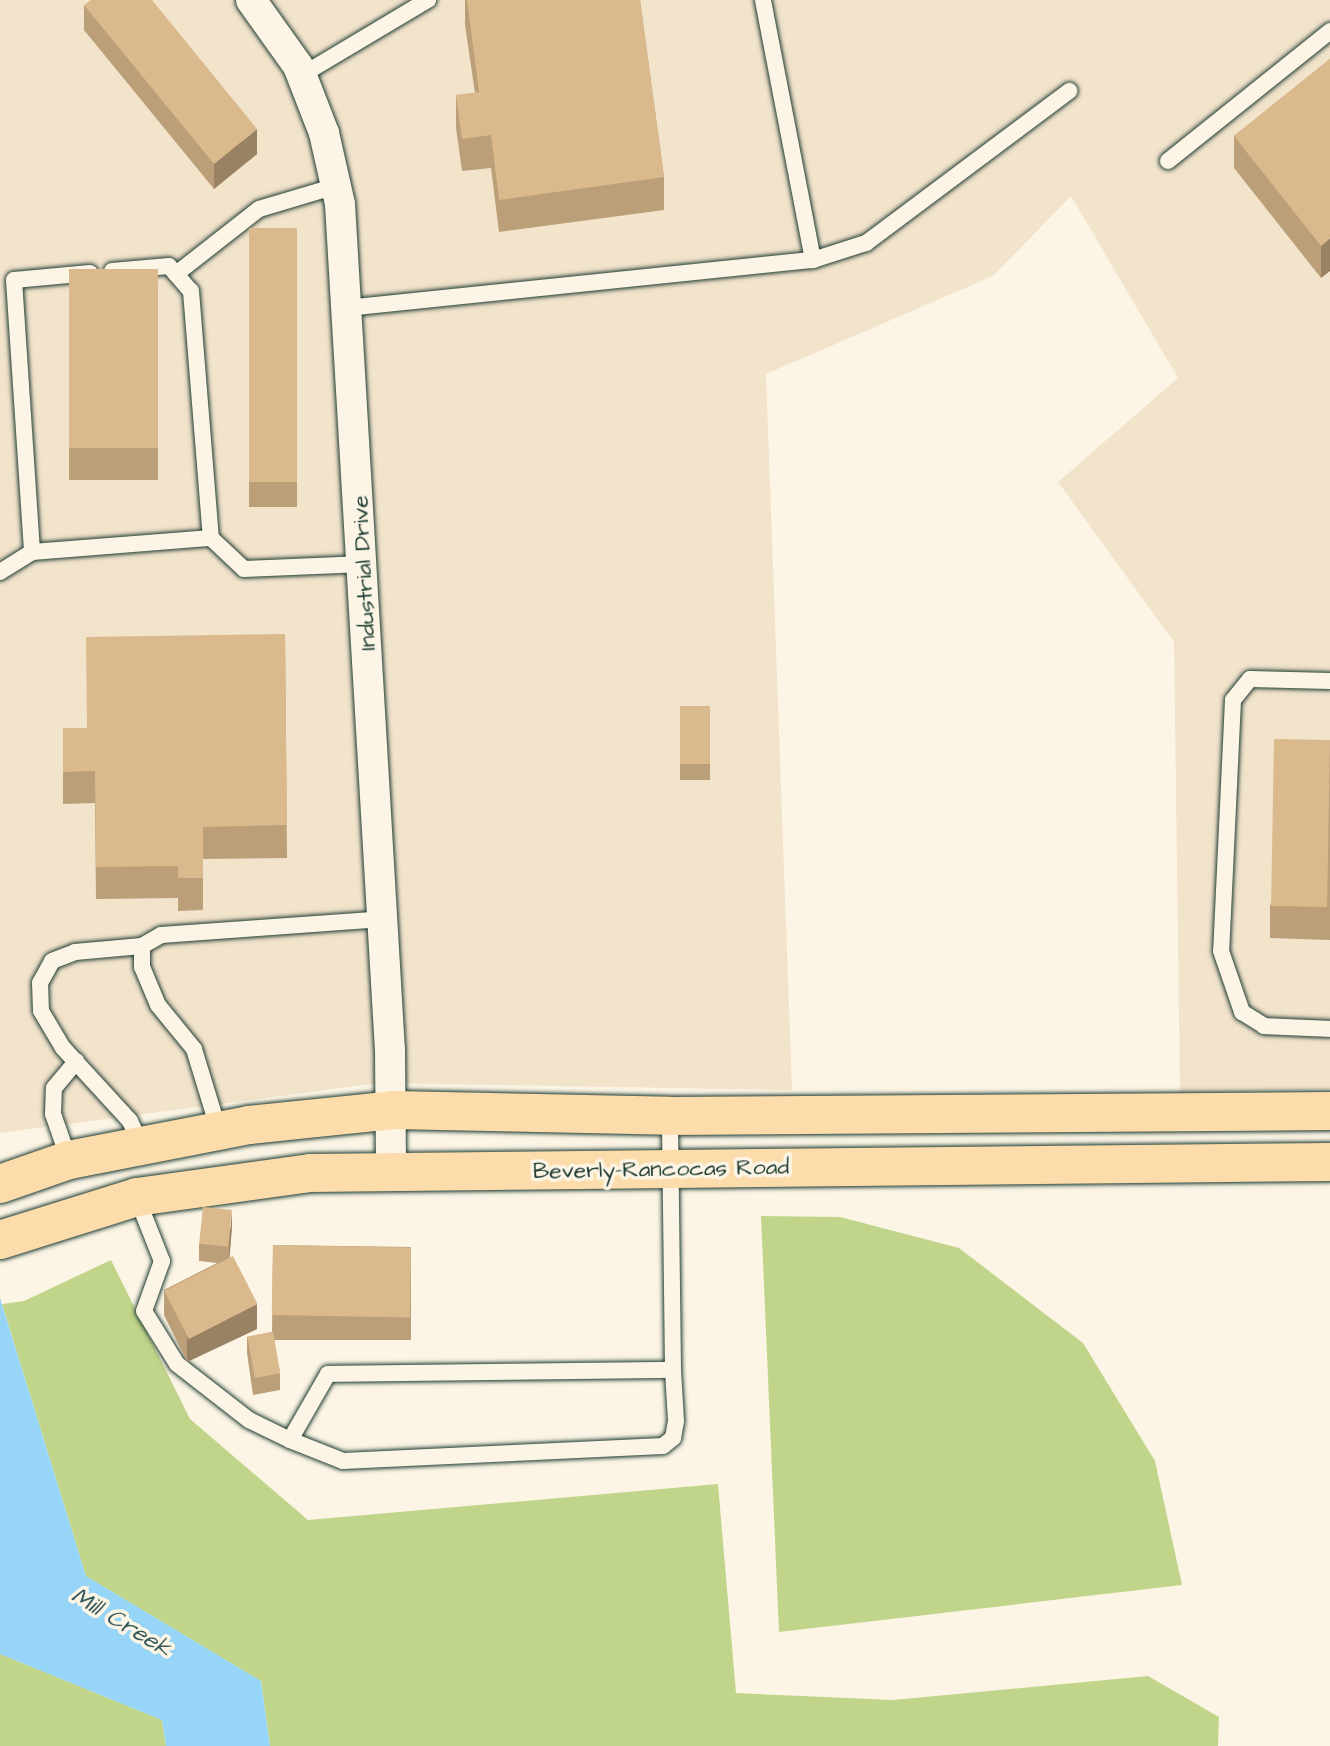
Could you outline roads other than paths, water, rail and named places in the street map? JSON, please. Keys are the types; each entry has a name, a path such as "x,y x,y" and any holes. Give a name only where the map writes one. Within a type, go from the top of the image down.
{"main road":[{"path":"0,1184 69,1160 219,1131 393,1110 670,1116 1330,1111"},
{"name":"Beverly-Rancocas Road","path":"2,1239 136,1197 223,1182 391,1169 1330,1162"}],"street":[{"name":"Industrial Drive","path":"251,0 302,75 337,186 364,564 393,1110 391,1169"}],"lane":[{"path":"302,75 428,0"},
{"path":"763,0 813,260"},
{"path":"1168,161 1330,31"},
{"path":"347,308 813,260 866,243 1069,91"},
{"path":"176,274 259,209 337,186"},
{"path":"32,552 7,281 169,266 191,291 211,538 244,569 364,564"},
{"path":"0,572 32,552 211,538"},
{"path":"1330,681 1250,679 1233,700 1221,950 1242,1012 1264,1026 1330,1029"},
{"path":"142,1146 130,1121 77,1061 41,1011 40,984 52,961 75,951 142,946 161,935 382,919"},
{"path":"142,946 142,967 158,1004 194,1049 219,1131"},
{"path":"69,1160 53,1114 54,1088 77,1061"},
{"path":"136,1197 162,1261 144,1311 177,1364 249,1420 290,1440 343,1461 663,1446 673,1438 676,1421 670,1116"},
{"path":"290,1440 328,1374 673,1370"}],"water":[{"name":"Mill Creek","path":"0,1298 86,1576 261,1681 270,1746 166,1746 162,1720 0,1654"}]}
